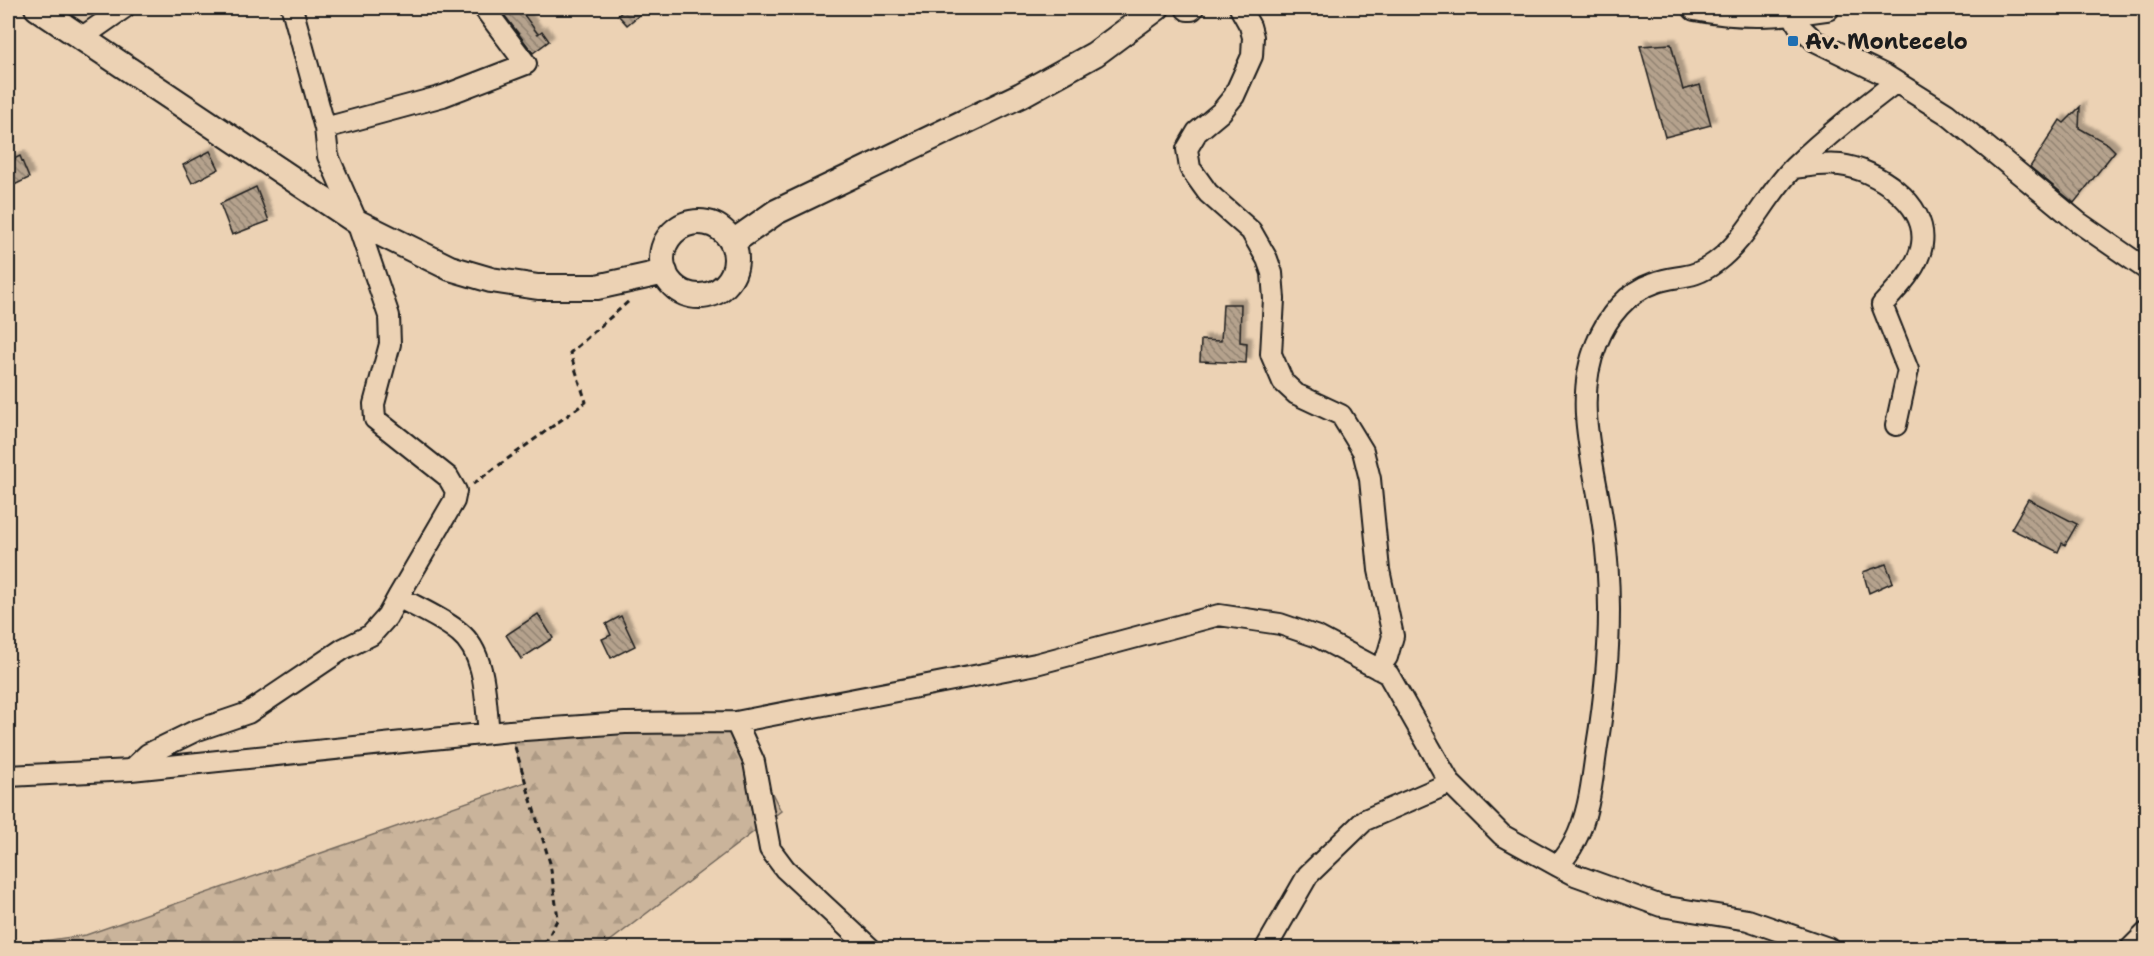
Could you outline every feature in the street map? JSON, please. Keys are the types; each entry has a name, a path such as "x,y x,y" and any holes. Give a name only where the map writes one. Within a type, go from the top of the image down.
{"street":[{"path":"37,8 357,222 450,268 492,280 538,287 597,287 665,272"},
{"path":"81,38 124,8"},
{"path":"131,770 148,754 195,731 248,713 343,649 371,635 387,617 454,501 456,491 448,477 375,418 374,404 390,344 389,316 357,222 328,156 325,128 292,8"},
{"path":"325,128 443,96 526,64 484,8"},
{"path":"733,242 776,212 1021,94 1095,54 1157,8"},
{"path":"1695,8 1792,13 1827,8"},
{"path":"1235,10 1250,26 1253,37 1252,56 1234,96 1221,112 1197,132 1187,149 1190,168 1208,193 1251,231 1267,259 1272,273 1274,299 1271,354 1283,382 1296,394 1341,415 1363,452 1370,479 1379,570 1393,636 1387,657 1378,669"},
{"path":"1792,13 1798,25 1815,41 1896,82 1947,114 2079,222 2146,269"},
{"path":"1558,867 1575,843 1592,787 1604,708 1609,640 1604,527 1585,410 1586,378 1597,342 1615,311 1636,291 1655,282 1681,279 1703,271 1718,261 1736,243 1794,168 1843,124 1896,82"},
{"path":"1794,168 1839,165 1859,169 1887,183 1906,201 1919,219 1923,231 1922,246 1916,260 1882,305 1908,370 1896,425"},
{"path":"703,221 725,232 733,242 736,265 725,286 715,293 691,295 680,291 665,272 662,260 664,248 670,236 679,227 703,221"},
{"path":"398,597 459,632 470,643 478,658 489,733"},
{"path":"8,776 131,770 510,731 625,723 736,722 1036,664 1219,615 1280,624 1318,636 1388,674 1450,783 1503,835 1558,867 1660,906 1748,920 1828,948"},
{"path":"736,722 754,762 770,849 785,870 870,948"},
{"path":"1266,948 1308,875 1365,820 1450,783"},
{"path":"2131,948 2146,933"}],"path":[{"path":"456,491 467,487 586,402 570,353 630,299"},
{"path":"510,731 550,863 558,918 543,948"}],"shaded area":[{"path":"59,8 109,8 83,25"}],"green space":[{"path":"736,722 781,811 601,948 8,948 8,946 86,935 525,782 510,731"}],"building":[{"path":"507,8 519,8 538,34 542,31 549,41 533,53 502,12"},
{"path":"627,8 648,8 627,25 618,15"},
{"path":"1671,44 1683,90 1700,85 1711,125 1665,137 1640,46"},
{"path":"2080,107 2079,128 2108,144 2115,151 2074,203 2030,167 2060,120 2064,123"},
{"path":"210,151 219,169 192,183 183,165"},
{"path":"20,156 29,178 8,188 8,162"},
{"path":"256,187 269,221 232,235 220,204"},
{"path":"1223,304 1241,304 1240,342 1247,343 1246,363 1200,361 1201,340 1221,341"},
{"path":"2028,499 2077,524 2065,545 2062,543 2058,552 2011,529"},
{"path":"1886,564 1893,582 1869,593 1863,572"},
{"path":"538,614 553,638 521,659 506,635"},
{"path":"621,616 635,646 611,658 602,639 611,635 606,624"}],"place":[{"name":"Av. Montecelo","path":"1793,41"}]}
